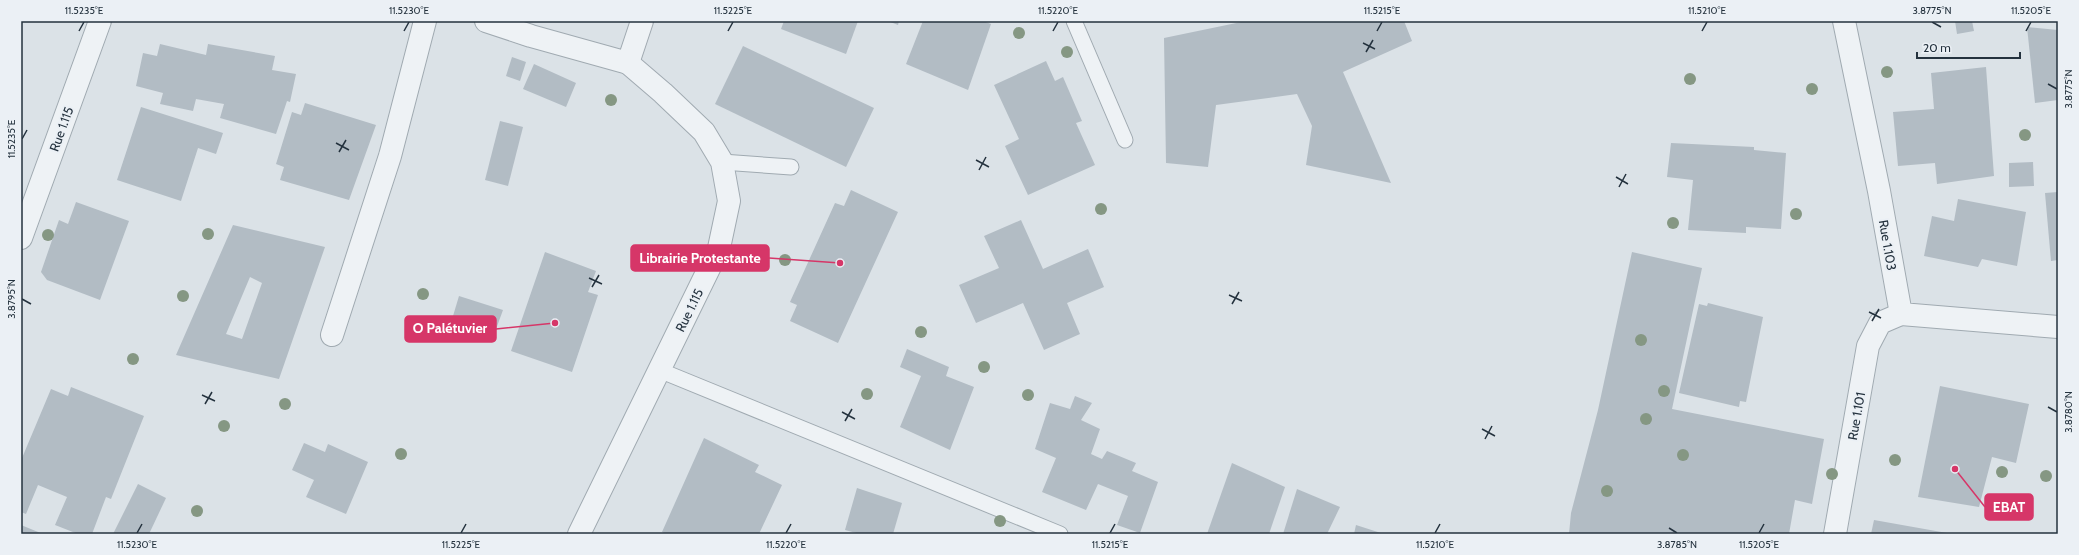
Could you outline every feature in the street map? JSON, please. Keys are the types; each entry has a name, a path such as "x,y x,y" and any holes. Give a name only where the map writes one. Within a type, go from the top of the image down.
{"street":[{"name":"Rue 1.115","path":"21,238 100,21"},
{"path":"332,335 390,156 425,21"},
{"name":"Rue 1.115","path":"486,21 531,36 628,64 663,93 704,132 722,162 729,201 719,248 579,534"},
{"path":"628,64 642,21"},
{"name":"Rue 1.103","path":"1844,21 1879,191 1901,314"},
{"path":"1901,314 2058,327"},
{"name":"Rue 1.101","path":"1835,534 1868,346 1880,323 1901,314"}],"lane":[{"path":"1074,21 1125,140"},
{"path":"722,162 792,167"},
{"path":"659,370 1060,534"}],"building":[{"path":"784,21 858,21 846,54 781,29"},
{"path":"888,21 899,21 898,25"},
{"path":"923,21 983,21 991,24 968,90 906,64"},
{"path":"1246,21 1404,21 1412,41 1343,72 1391,183 1306,165 1312,126 1297,94 1216,105 1208,167 1166,163 1164,38"},
{"path":"1955,21 1972,21 1974,31 1957,34"},
{"path":"2027,27 2058,30 2058,100 2035,103"},
{"path":"160,44 206,55 208,44 275,56 272,70 296,74 290,102 287,101 276,134 220,118 224,104 196,99 193,111 160,104 163,93 136,86 143,53 157,56"},
{"path":"743,46 874,108 846,167 715,104"},
{"path":"512,57 526,62 520,81 506,76"},
{"path":"1046,61 1055,81 1063,77 1082,121 1076,123 1095,165 1028,195 1005,146 1019,139 994,85"},
{"path":"534,64 576,83 566,107 523,89"},
{"path":"1986,67 1994,176 1937,184 1935,163 1898,166 1893,112 1934,109 1931,73"},
{"path":"305,103 376,125 349,200 280,180 284,167 276,164 292,112 301,115"},
{"path":"141,107 223,133 216,154 198,148 181,201 117,180"},
{"path":"500,121 523,127 508,186 485,180"},
{"path":"1671,143 1754,147 1754,150 1786,153 1781,229 1746,227 1746,233 1688,230 1693,180 1667,177"},
{"path":"2033,162 2034,186 2009,187 2009,163"},
{"path":"851,190 898,212 838,343 790,321 797,305 790,302 835,203 844,206"},
{"path":"2058,192 2058,260 2051,261 2045,193"},
{"path":"1958,199 2026,212 2017,266 1982,259 1978,267 1924,256 1932,216 1954,221"},
{"path":"76,202 129,221 100,300 47,280 41,272 59,220 68,224"},
{"path":"1021,220 1043,269 1088,249 1104,287 1067,303 1080,334 1044,350 1023,303 976,323 959,285 999,268 984,236"},
{"path":"233,225 325,247 279,379 176,355","holes":["250,277 262,283 242,339 226,334"]},
{"path":"545,252 596,271 588,292 598,295 572,372 511,351"},
{"path":"1632,252 1702,268 1672,409 1824,439 1812,504 1795,500 1789,534 1569,534 1571,513 1598,410"},
{"path":"459,296 503,310 492,340 450,326"},
{"path":"1708,303 1763,317 1746,402 1740,401 1739,407 1679,393 1699,304 1707,306"},
{"path":"907,349 949,367 946,376 974,387 950,450 900,427 921,376 900,367"},
{"path":"1940,386 2029,404 2016,463 1992,457 1979,507 1918,497"},
{"path":"71,387 144,416 111,499 106,497 92,534 78,534 55,525 67,497 38,485 26,514 21,512 21,457 22,458 51,389 68,396"},
{"path":"1075,396 1092,403 1081,420 1100,429 1091,454 1102,459 1107,451 1136,463 1132,471 1158,482 1140,533 1117,525 1128,496 1098,484 1086,510 1042,492 1056,458 1035,449 1050,403 1070,409"},
{"path":"704,438 759,465 755,472 782,485 759,534 666,534 662,532"},
{"path":"304,443 325,452 328,444 368,462 346,514 306,497 314,480 292,470"},
{"path":"1232,463 1285,487 1269,534 1207,534"},
{"path":"138,484 166,498 149,534 113,534"},
{"path":"857,488 902,503 893,534 860,534 845,530"},
{"path":"1297,489 1340,507 1327,534 1283,534"},
{"path":"1874,520 1947,533 1947,534 1871,534"},
{"path":"21,525 43,534 21,534"},
{"path":"1356,525 1384,534 1354,534"}],"place":[{"name":"Librairie Protestante","path":"840,263"},
{"name":"O Palétuvier","path":"555,323"},
{"name":"EBAT","path":"1955,469"}]}
